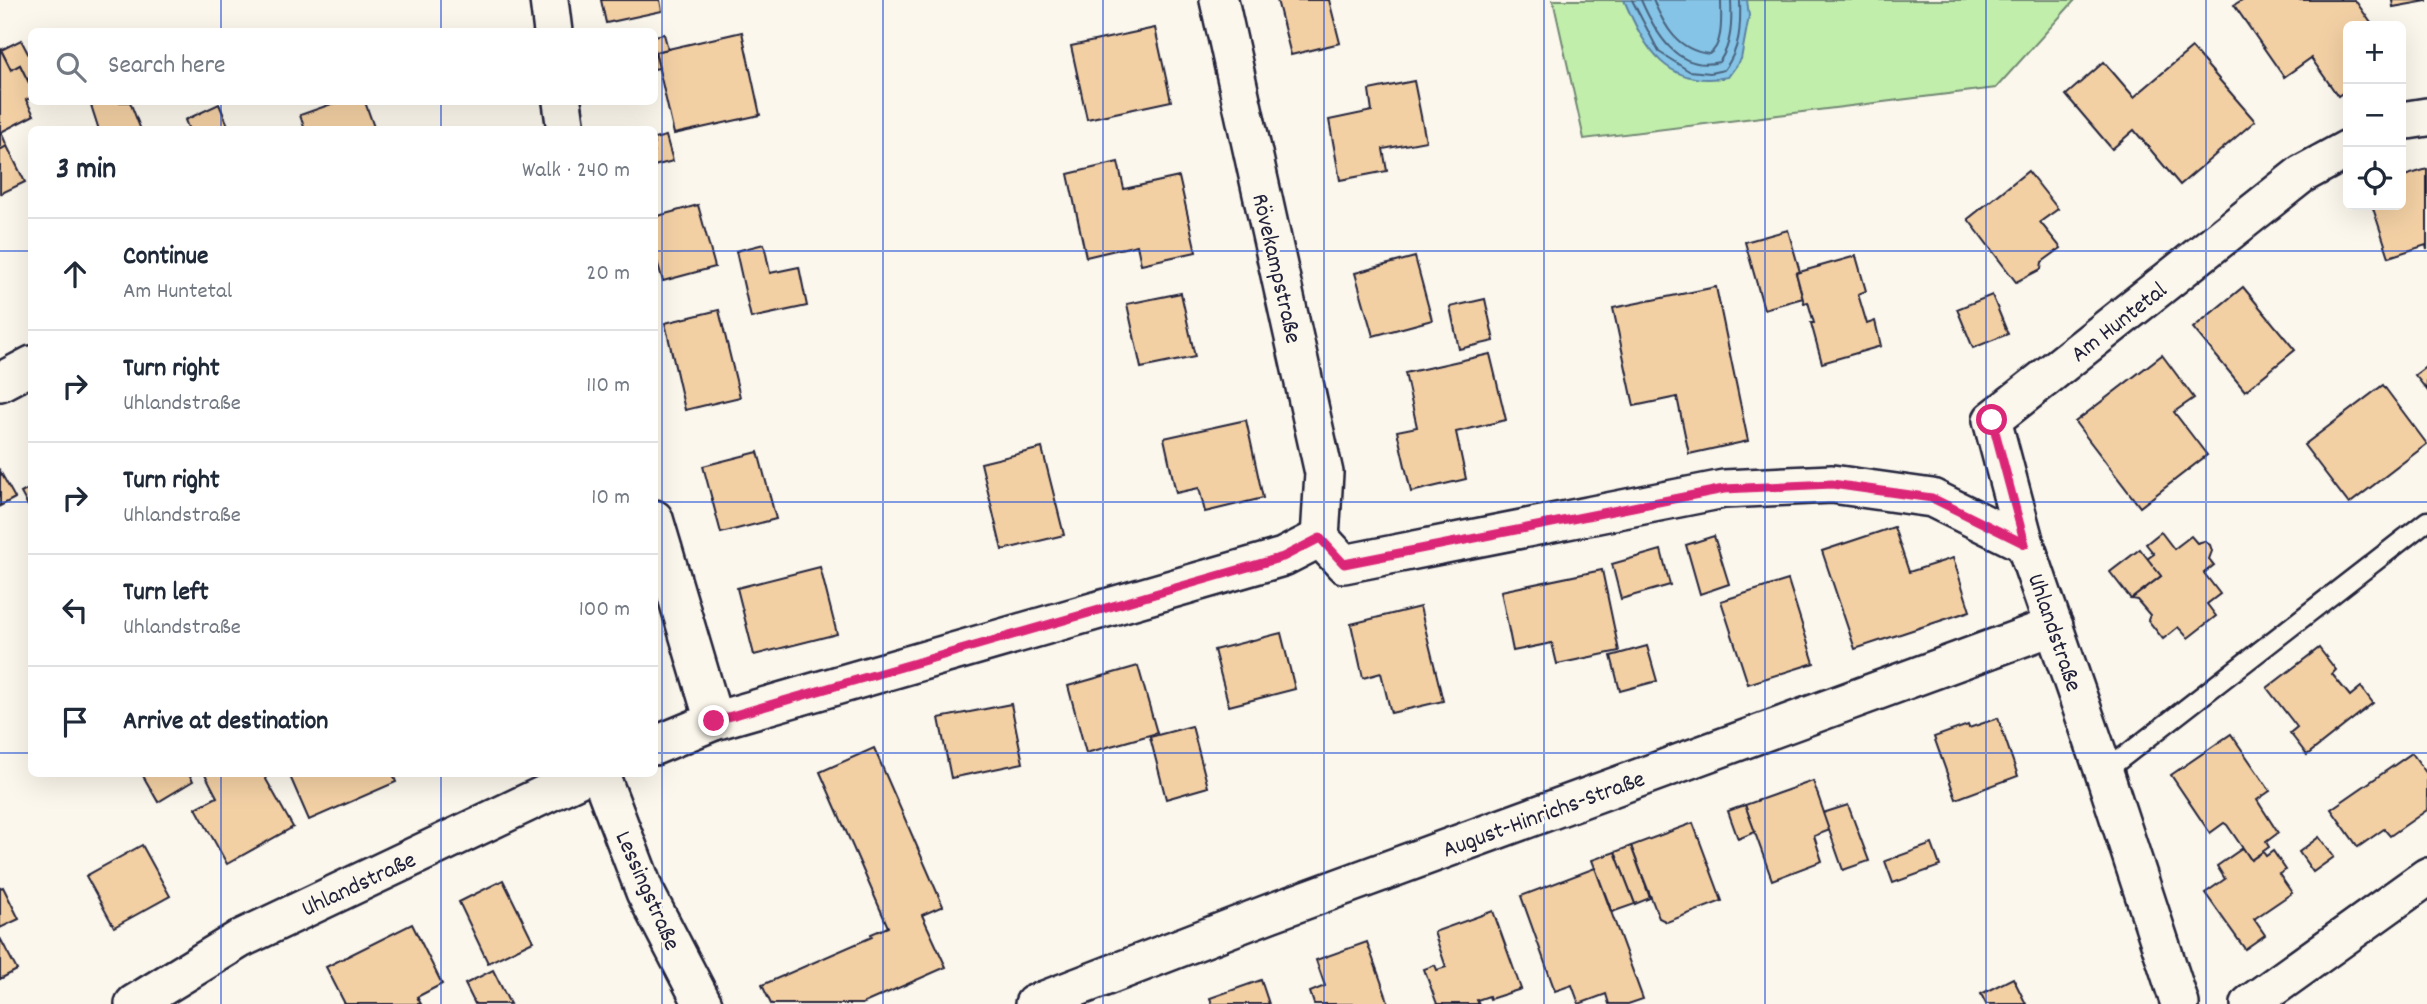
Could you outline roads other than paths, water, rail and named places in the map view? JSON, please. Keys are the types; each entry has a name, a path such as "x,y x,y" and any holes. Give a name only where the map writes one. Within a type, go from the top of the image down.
{"street":[{"path":"549,0 552,28"},
{"name":"Rövekampstraße","path":"1219,0 1324,473 1320,538"},
{"path":"562,105 565,126"},
{"path":"2406,120 2427,117"},
{"name":"Am Huntetal","path":"2025,544 1992,420 2302,174 2343,152"},
{"path":"0,382 28,367"},
{"name":"Uhlandstraße","path":"1320,538 1344,564 1724,489 1832,484 1932,498 2025,544 2180,1004"},
{"path":"658,532 714,721"},
{"path":"658,744 714,721 1283,557 1320,538"},
{"name":"August-Hinrichs-Straße","path":"1034,1004 1283,908 2054,626"},
{"name":"Uhlandstraße","path":"134,1004 240,939 582,777"},
{"name":"Lessingstraße","path":"601,777 645,892 703,1004"},
{"path":"2250,1004 2427,877"}],"lane":[{"path":"2104,772 2427,521"}],"water":[{"path":"1624,0 1747,0 1749,16 1741,59 1728,77 1689,77 1674,71 1650,49"}]}
